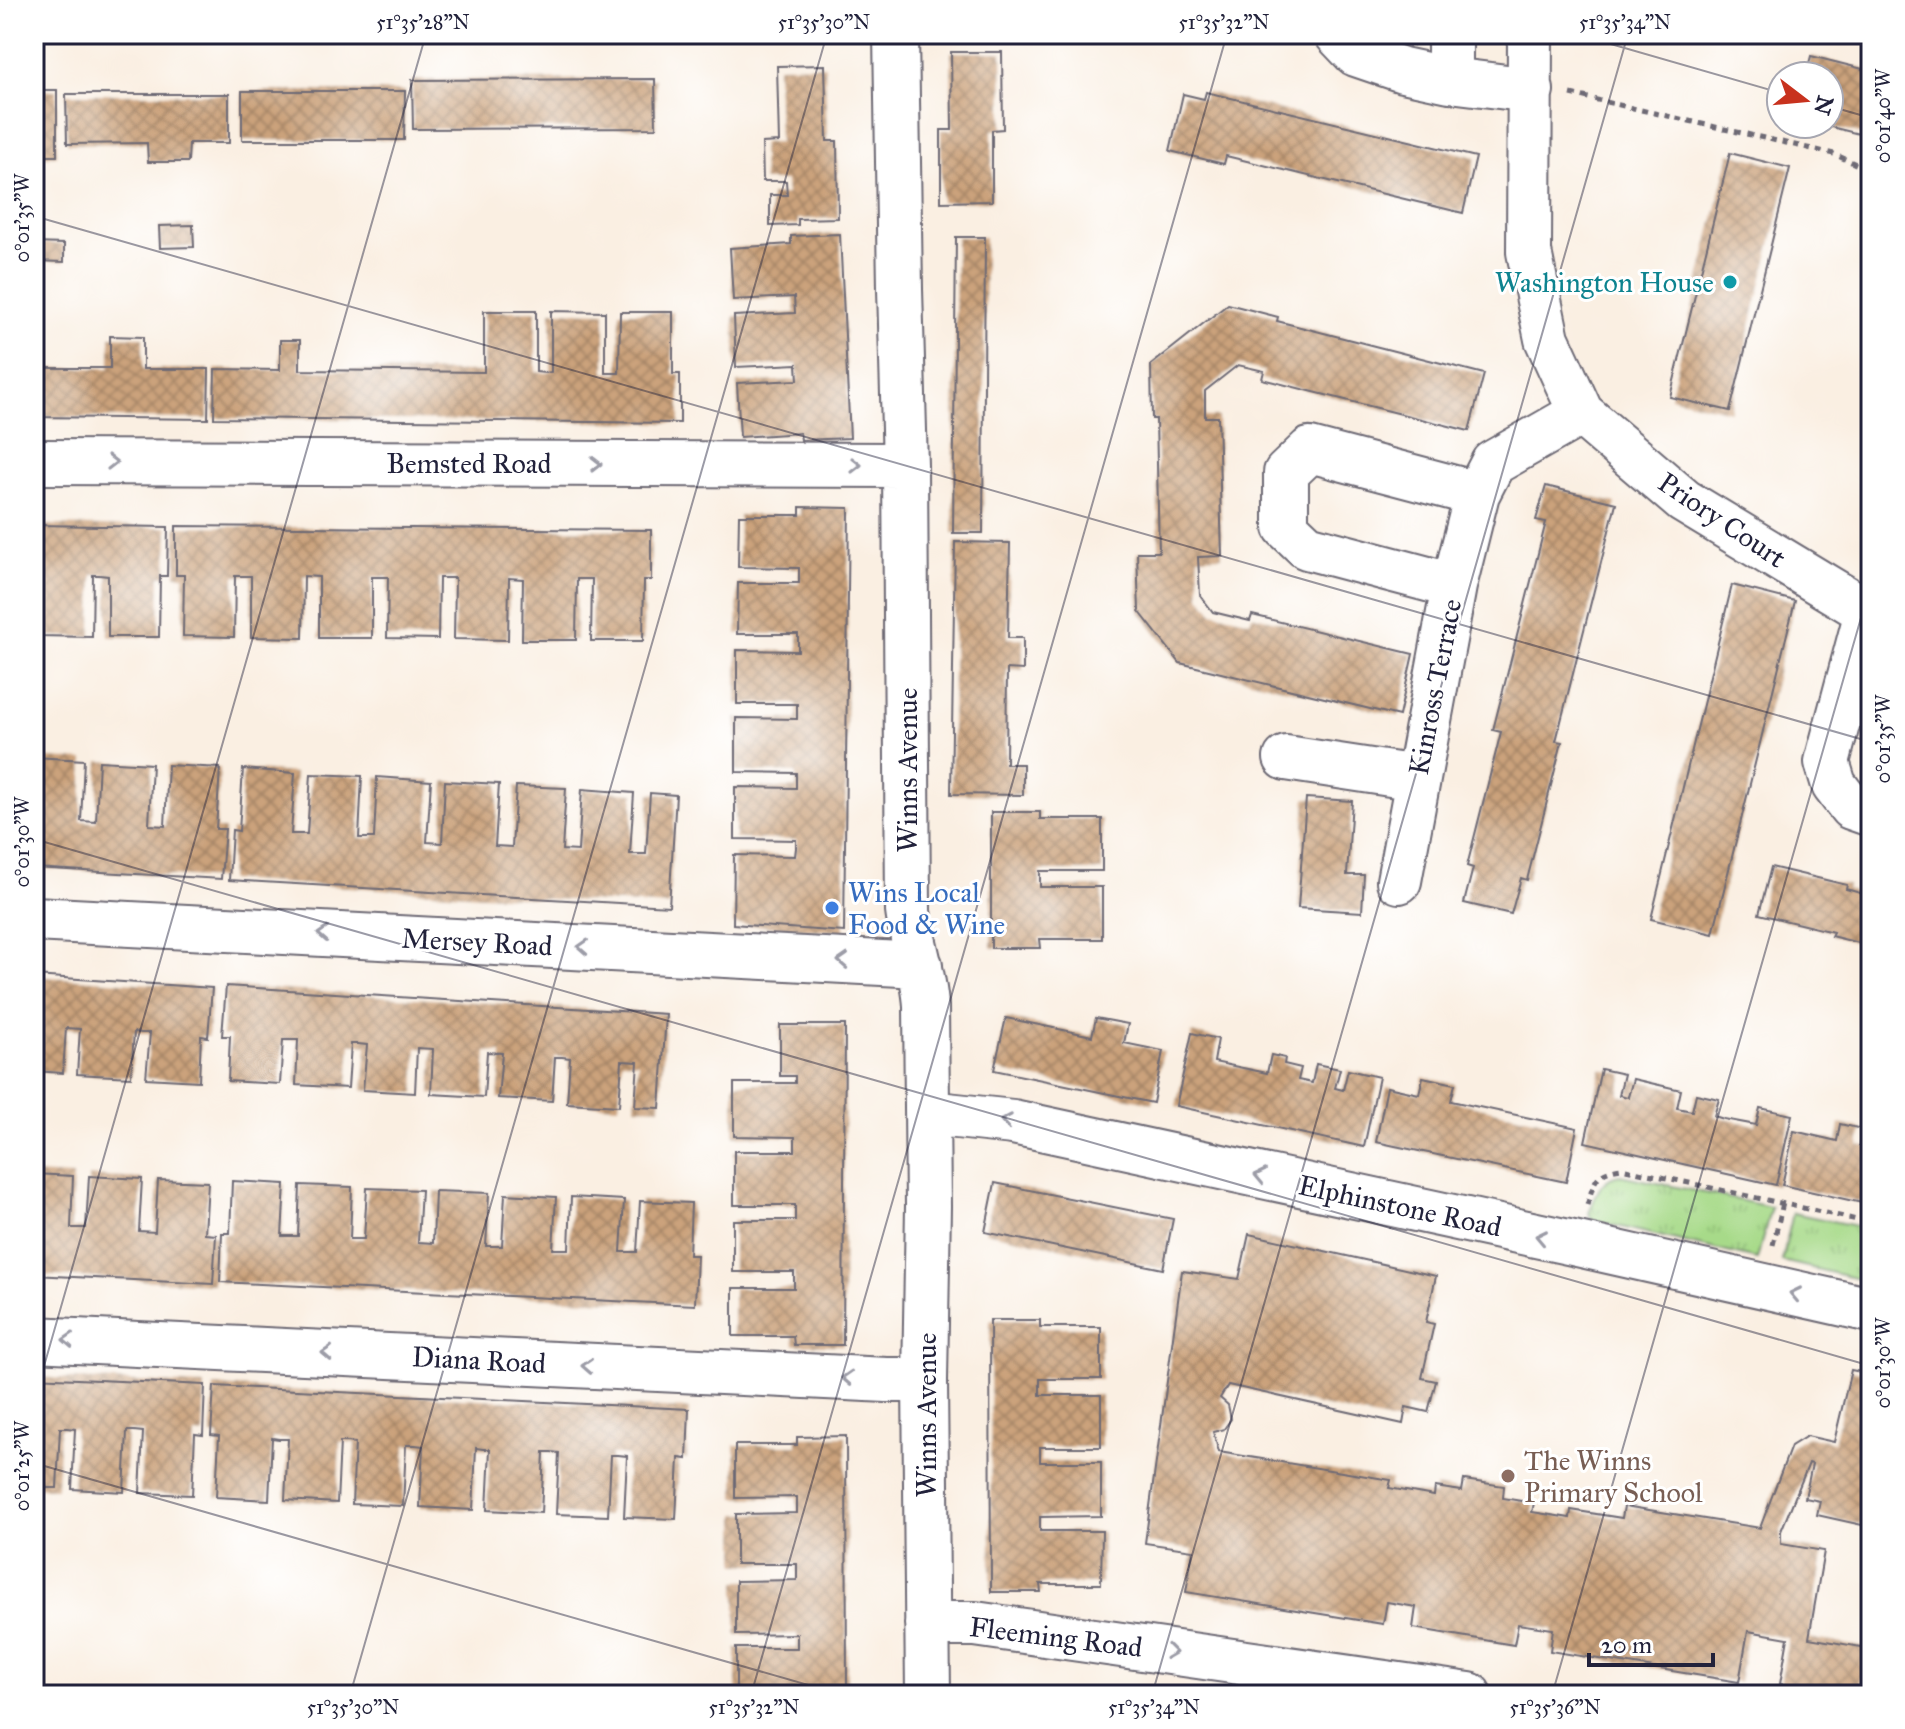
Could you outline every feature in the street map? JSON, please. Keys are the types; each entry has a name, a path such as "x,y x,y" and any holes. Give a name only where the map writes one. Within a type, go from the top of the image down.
{"street":[{"name":"Winns Avenue","path":"896,34 905,465 908,911 925,984 926,1006 928,1695"},
{"path":"1337,34 1356,54 1403,70 1450,80 1531,90"},
{"path":"1450,34 1450,80"},
{"name":"Priory Court","path":"1530,34 1529,252 1547,339 1581,413 1684,501 1869,613"},
{"path":"1454,586 1307,547 1286,527 1286,473 1310,450 1477,494 1493,463 1581,413"},
{"name":"Bemsted Road","path":"34,462 905,465"},
{"name":"Kinross Terrace","path":"1399,881 1454,586 1477,494"},
{"path":"1869,613 1827,762 1834,785 1851,807 1871,814"},
{"path":"1286,758 1417,778"},
{"name":"Mersey Road","path":"34,919 920,965"},
{"name":"Elphinstone Road","path":"928,1113 1013,1122 1871,1310"},
{"name":"Diana Road","path":"34,1339 925,1380"},
{"name":"Fleeming Road","path":"927,1624 975,1624 1469,1695"}],"path":[{"path":"1531,90 1577,95 1834,154 1871,171"},
{"path":"1573,1243 1597,1179 1601,1173 1621,1168 1871,1223"}],"green space":[{"path":"1620,1175 1771,1207 1757,1259 1596,1221 1589,1213 1600,1188 1607,1180"},
{"path":"1793,1213 1871,1229 1871,1282 1782,1261"}],"building":[{"path":"951,52 1002,52 1003,129 992,130 992,201 941,202 941,130 952,130"},
{"path":"1845,64 1871,71 1871,137 1845,130"},
{"path":"825,65 827,141 837,141 838,218 798,219 798,225 770,226 770,195 787,195 786,181 763,181 762,143 779,142 777,66"},
{"path":"655,79 656,128 413,129 412,80"},
{"path":"34,90 57,90 57,156 34,156"},
{"path":"242,91 405,91 404,140 242,140"},
{"path":"1206,92 1476,157 1463,213 1226,156 1224,164 1170,151 1183,94 1204,99"},
{"path":"66,94 229,94 229,143 189,143 188,162 148,162 147,143 67,144"},
{"name":"Washington House","path":"1730,153 1790,168 1730,411 1670,397"},
{"path":"193,225 194,247 160,248 159,226"},
{"path":"840,234 850,438 801,440 800,433 740,437 737,383 798,380 797,364 736,367 734,316 795,313 794,297 733,300 730,248 791,244 791,236"},
{"path":"956,237 985,237 983,533 953,533"},
{"path":"34,243 64,244 64,262 34,261"},
{"path":"1228,304 1278,317 1277,321 1484,374 1469,431 1262,379 1264,371 1238,365 1205,391 1205,417 1218,417 1222,556 1198,557 1200,595 1213,612 1250,621 1252,615 1413,654 1399,716 1180,663 1139,611 1137,552 1159,552 1156,419 1152,419 1151,365"},
{"path":"484,311 536,311 536,372 545,373 551,372 551,311 605,312 605,373 619,373 620,312 673,312 673,374 680,374 680,423 214,418 215,369 280,370 280,340 300,340 300,370 484,372"},
{"path":"110,336 143,337 143,369 209,369 208,419 34,417 34,368 110,368"},
{"path":"1546,486 1616,503 1556,741 1562,742 1527,880 1521,878 1511,914 1464,903 1473,868 1467,866 1501,732 1493,730 1546,522 1536,520"},
{"path":"800,507 849,508 844,932 733,924 734,855 795,856 796,848 796,840 735,839 735,787 796,788 796,773 736,772 736,718 797,719 797,704 737,704 737,650 798,651 798,634 737,634 738,583 799,583 799,568 738,567 739,515 800,515"},
{"path":"34,525 168,527 167,576 160,576 159,637 108,637 108,576 99,575 93,575 92,637 38,636 39,575 34,575"},
{"path":"176,526 651,530 651,580 644,580 643,641 591,641 592,579 577,579 576,640 522,640 523,579 509,578 508,640 454,639 455,578 439,578 438,639 387,638 388,577 372,577 372,638 319,638 319,577 304,576 303,638 251,637 251,576 235,576 234,637 183,636 184,575 176,575"},
{"path":"955,542 1010,543 1008,638 1023,638 1023,670 1007,669 1006,764 1023,764 1023,795 951,794"},
{"path":"1732,585 1795,601 1713,934 1651,919"},
{"path":"34,757 84,760 81,821 96,822 99,761 152,764 149,825 165,826 168,765 220,768 216,829 225,829 221,879 34,868"},
{"path":"243,769 295,773 291,834 307,834 311,774 362,776 359,838 374,838 377,777 431,781 427,842 442,843 445,781 499,784 495,846 512,847 516,786 566,788 562,850 578,851 582,789 634,793 630,854 646,854 650,793 676,795 669,906 229,880 232,830 239,831"},
{"path":"1306,798 1352,801 1347,875 1364,875 1362,912 1298,908"},
{"path":"991,812 1040,812 1040,819 1102,819 1102,871 1040,871 1040,887 1102,887 1102,939 1040,939 1041,948 991,948"},
{"path":"1771,867 1847,885 1846,889 1871,896 1871,946 1831,936 1833,932 1759,914"},
{"path":"34,976 212,988 208,1037 201,1036 199,1081 146,1078 150,1033 134,1032 131,1077 77,1074 80,1029 66,1028 63,1073 34,1071"},
{"path":"226,986 666,1014 660,1108 635,1107 638,1062 622,1061 619,1106 567,1103 570,1058 562,1057 555,1057 552,1101 498,1098 502,1053 487,1052 484,1097 431,1094 433,1049 417,1048 415,1093 363,1090 367,1045 358,1044 351,1044 348,1088 296,1085 298,1040 283,1040 280,1084 228,1081 230,1036 222,1036"},
{"path":"1006,1018 1092,1036 1096,1018 1128,1024 1124,1043 1163,1051 1153,1103 994,1070"},
{"path":"780,1025 845,1025 843,1345 794,1345 793,1336 733,1336 733,1288 794,1288 794,1272 733,1272 733,1220 795,1220 795,1205 734,1205 734,1151 795,1151 795,1137 734,1136 734,1083 795,1083 795,1076 780,1076"},
{"path":"1192,1033 1218,1039 1214,1062 1267,1073 1271,1055 1285,1058 1284,1064 1301,1068 1298,1080 1312,1083 1316,1064 1340,1069 1335,1088 1343,1090 1348,1070 1379,1077 1364,1147 1176,1106"},
{"path":"1601,1069 1624,1074 1619,1095 1628,1097 1633,1079 1681,1090 1677,1108 1692,1111 1696,1094 1719,1099 1714,1116 1724,1119 1756,1125 1760,1108 1792,1115 1776,1185 1585,1142"},
{"path":"1423,1077 1455,1084 1451,1101 1577,1128 1566,1182 1376,1142 1387,1087 1419,1094"},
{"path":"1840,1124 1862,1129 1859,1146 1871,1148 1871,1205 1782,1185 1794,1131 1837,1141"},
{"path":"34,1174 73,1176 71,1228 86,1228 89,1176 142,1179 139,1231 155,1232 158,1180 208,1182 205,1234 216,1235 213,1284 34,1275"},
{"path":"232,1181 285,1184 282,1236 298,1236 300,1185 352,1187 350,1239 364,1239 367,1188 421,1190 418,1242 433,1243 435,1191 489,1193 486,1246 502,1246 505,1194 556,1197 553,1249 569,1249 571,1197 624,1200 621,1252 637,1252 640,1201 691,1203 689,1255 697,1255 695,1305 220,1282 222,1233 230,1233"},
{"path":"995,1183 1173,1219 1163,1269 985,1232"},
{"path":"1249,1234 1436,1276 1426,1322 1434,1324 1422,1378 1436,1381 1428,1412 1406,1407 1403,1424 1228,1385 1220,1398 1228,1405 1231,1419 1224,1429 1213,1432 1219,1452 1391,1480 1389,1488 1434,1496 1435,1487 1462,1491 1464,1480 1504,1486 1503,1498 1534,1503 1532,1512 1570,1518 1571,1510 1622,1518 1624,1506 1760,1528 1791,1446 1807,1436 1834,1442 1851,1370 1871,1374 1871,1527 1817,1515 1820,1501 1805,1498 1812,1464 1809,1463 1781,1531 1781,1544 1824,1551 1809,1638 1867,1648 1859,1695 1780,1684 1788,1638 1748,1631 1739,1682 1550,1651 1553,1629 1518,1624 1514,1645 1413,1628 1416,1607 1387,1602 1383,1624 1186,1592 1193,1550 1145,1543 1182,1271 1239,1279"},
{"path":"990,1320 1040,1320 1040,1327 1101,1327 1101,1379 1040,1379 1040,1395 1101,1395 1101,1447 1040,1447 1040,1462 1101,1462 1101,1516 1040,1517 1040,1531 1102,1531 1101,1584 1040,1584 1041,1592 991,1592"},
{"path":"34,1377 205,1385 203,1435 195,1434 192,1495 140,1493 143,1432 134,1431 127,1431 124,1492 72,1489 75,1429 67,1428 60,1428 57,1488 34,1488"},
{"path":"214,1386 689,1409 687,1459 679,1458 676,1519 624,1517 627,1456 618,1455 611,1455 608,1516 556,1514 559,1453 551,1452 544,1452 541,1513 487,1510 490,1449 476,1448 473,1510 420,1507 423,1446 415,1445 406,1445 403,1506 352,1504 355,1443 347,1442 340,1442 337,1503 285,1500 288,1439 272,1438 269,1500 216,1497 219,1436 211,1435"},
{"path":"846,1436 847,1695 736,1695 736,1648 797,1648 797,1634 736,1635 736,1581 797,1580 797,1564 736,1564 736,1514 797,1513 797,1497 735,1498 735,1445 797,1445 797,1437"}],"place":[{"name":"Washington House","path":"1730,282"},
{"name":"Wins Local Food & Wine","path":"832,908"},
{"name":"The Winns Primary School","path":"1508,1476"}]}
